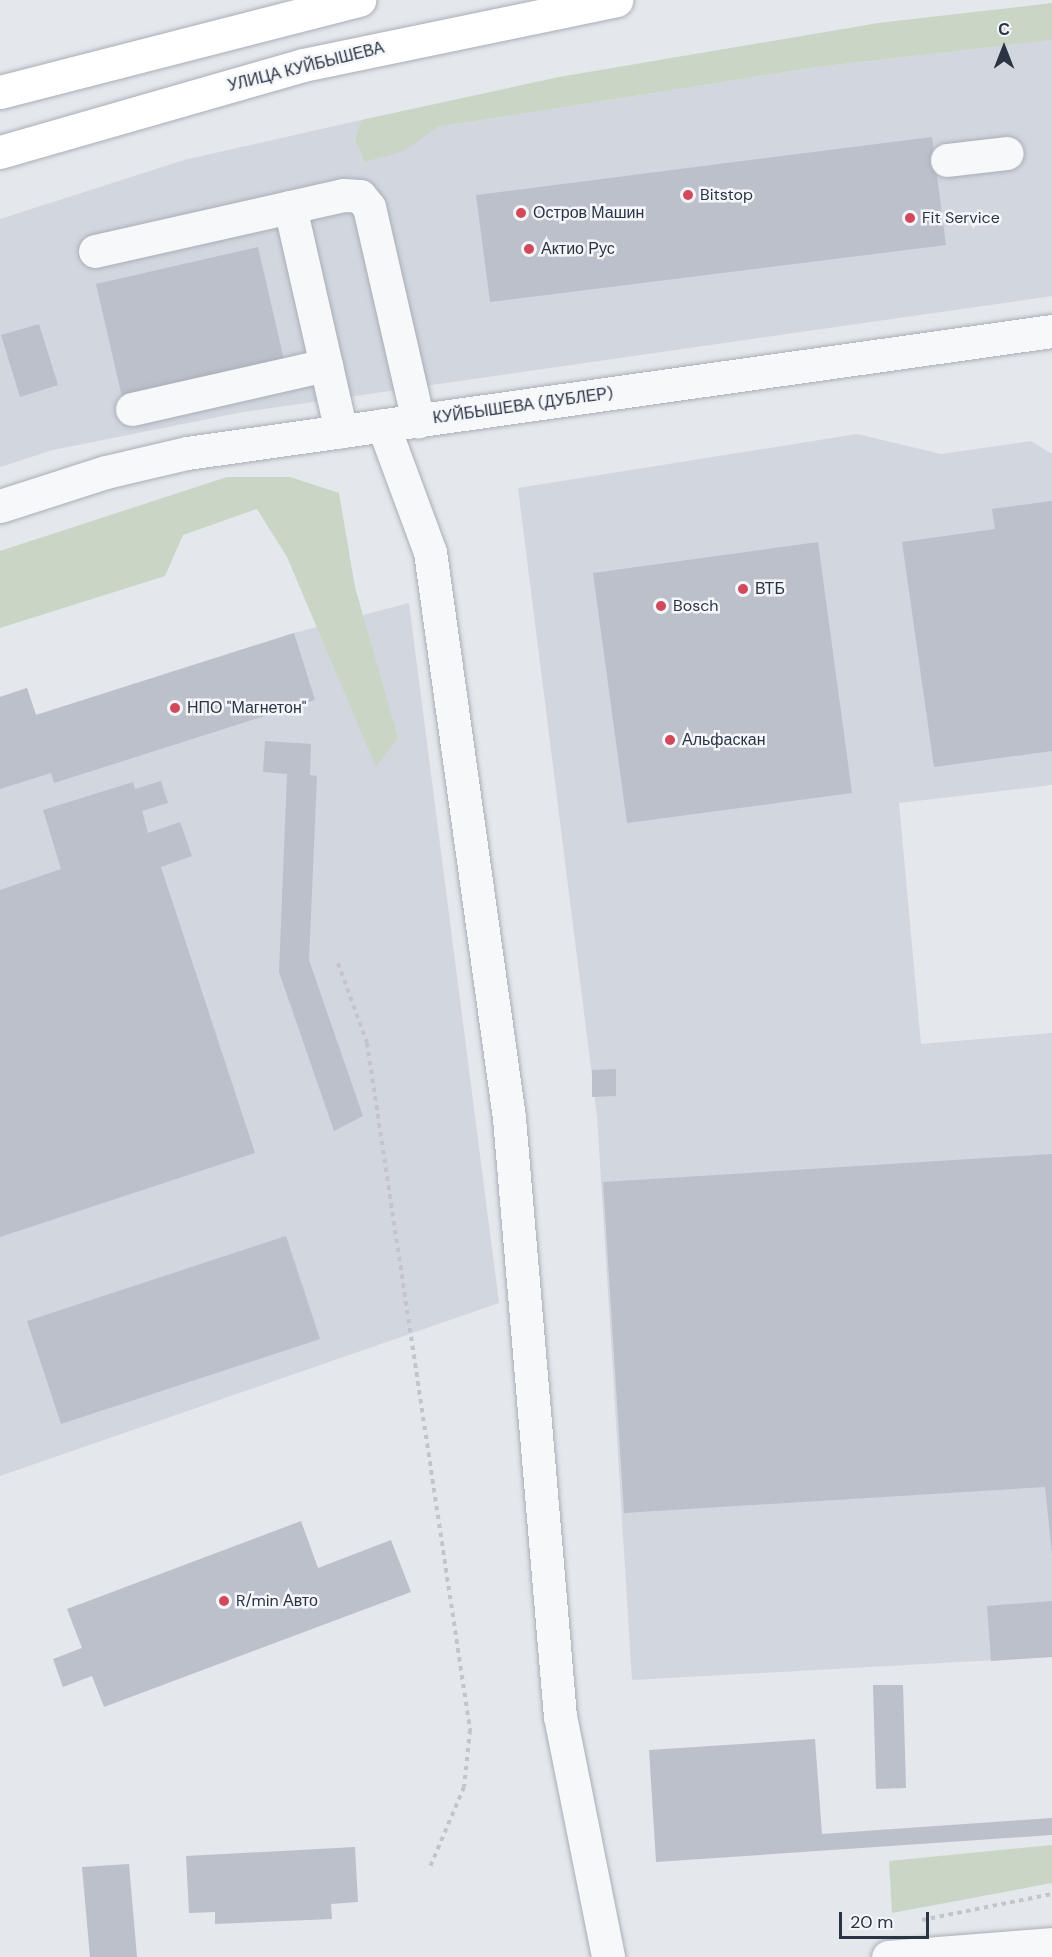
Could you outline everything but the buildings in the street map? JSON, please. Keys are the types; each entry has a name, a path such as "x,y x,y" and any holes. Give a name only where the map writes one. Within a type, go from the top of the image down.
{"highway":[{"path":"0,92 359,0"},
{"name":"УЛИЦА КУЙБЫШЕВА","path":"0,152 303,65 616,0"}],"street":[{"path":"947,160 1007,153"},
{"path":"95,251 344,195 360,196 369,207 418,421"},
{"path":"290,207 341,431"},
{"name":"КУЙБЫШЕВА (ДУБЛЕР)","path":"0,506 106,472 187,453 1052,331"},
{"path":"132,410 326,365"},
{"path":"383,425 430,552 509,1118 560,1716 608,1957"},
{"path":"888,1957 1052,1944"}],"path":[{"path":"338,963 367,1043 471,1730 464,1787 430,1867"},
{"path":"919,1921 1052,1894"}],"shaded area":[{"path":"1052,40 1052,296 243,412 53,450 0,467 0,219 184,160 361,120 355,139 364,162 402,151 438,127 817,67"},
{"path":"857,434 941,454 1031,441 1052,454 1052,785 899,803 921,1044 1052,1033 1052,1657 632,1680 597,1116 518,488"},
{"path":"409,603 499,1303 0,1476 0,697 27,688 36,715 294,633"}],"green space":[{"path":"1052,3 1052,40 817,67 438,127 402,152 364,162 355,139 361,120 559,77 878,23"},
{"path":"227,477 290,477 339,493 355,587 398,738 376,767 287,557 257,509 183,535 165,576 0,628 0,551"},
{"path":"1052,1845 1052,1883 892,1913 889,1861"}],"place":[{"name":"Bitstop","path":"688,195"},
{"name":"Остров Машин","path":"521,213"},
{"name":"Fit Service","path":"910,218"},
{"name":"Актио Рус","path":"529,249"},
{"name":"ВТБ","path":"743,589"},
{"name":"Bosch","path":"661,606"},
{"name":"НПО \"Магнетон\"","path":"175,708"},
{"name":"Альфаскан","path":"670,740"},
{"name":"R/min Авто","path":"224,1601"}]}
